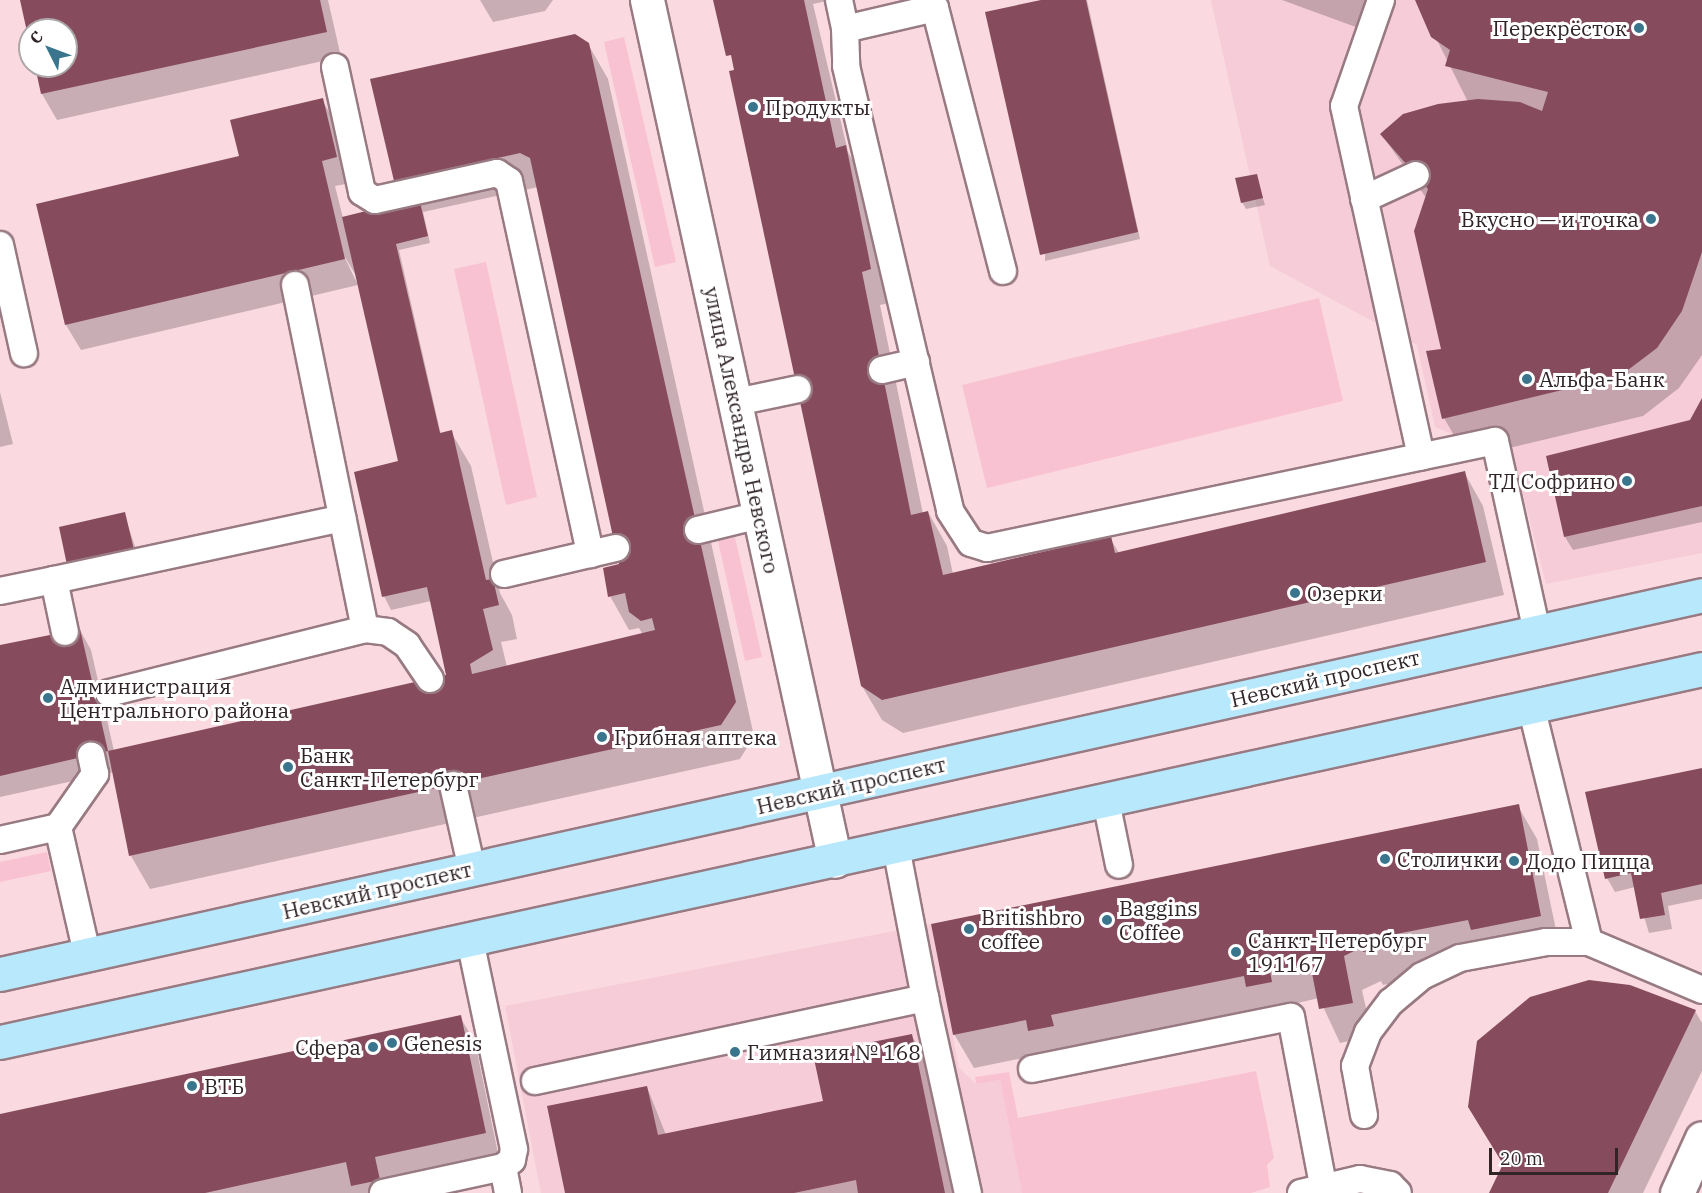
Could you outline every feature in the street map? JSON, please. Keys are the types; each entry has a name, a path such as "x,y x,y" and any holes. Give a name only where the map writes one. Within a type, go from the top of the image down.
{"main road":[{"name":"Невский проспект","path":"0,974 1702,595"},
{"path":"0,1042 836,861 1702,669"}],"street":[{"name":"улица Александра Невского","path":"647,0 836,861"},
{"path":"1677,1193 1702,1138"}],"lane":[{"path":"839,0 845,29 846,66 950,511 971,543 987,548 1495,441 1537,632"},
{"path":"1381,0 1344,106 1420,457"},
{"path":"845,29 935,8 1003,271"},
{"path":"335,67 362,192 375,200 497,173 509,181 590,554"},
{"path":"1364,199 1416,175"},
{"path":"0,245 24,353"},
{"path":"295,285 365,629"},
{"path":"882,370 916,362"},
{"path":"736,402 798,389"},
{"path":"698,530 760,515"},
{"path":"0,591 342,518"},
{"path":"504,574 616,548"},
{"path":"54,580 65,632"},
{"path":"109,693 365,629 388,632 407,645 430,679"},
{"path":"1531,706 1589,942"},
{"path":"0,840 58,827 94,774 91,755"},
{"path":"453,785 472,869"},
{"path":"1106,801 1119,865"},
{"path":"58,827 87,954"},
{"path":"896,847 925,998 968,1193"},
{"path":"470,940 514,1149 503,1167 508,1193"},
{"path":"1364,1115 1355,1066 1368,1032 1391,1002 1422,976 1460,958 1546,942 1589,942 1702,990"},
{"path":"535,1080 925,998"},
{"path":"1032,1069 1291,1017 1312,1189 1360,1179 1390,1185 1398,1193"},
{"path":"383,1193 503,1167"}],"shaded area":[{"path":"1211,0 1702,0 1702,553 1546,584 1514,459 1435,427 1417,345 1270,266"},
{"path":"624,37 676,262 655,267 604,42"},
{"path":"486,262 537,497 506,505 454,269"},
{"path":"1319,298 1343,401 987,488 962,385"},
{"path":"735,537 762,657 745,661 718,541"},
{"path":"47,852 51,871 0,882 0,862"},
{"name":"Гимназия № 168","path":"931,924 959,1068 976,1084 1000,1080 1022,1193 541,1193 505,1006"},
{"path":"1256,1071 1274,1158 1267,1165 1270,1187 1251,1193 1022,1193 1000,1080 976,1084 975,1077 1009,1072 1018,1118"}],"building":[{"path":"20,0 320,0 327,32 41,94 38,78 78,78 78,18 24,18"},
{"path":"713,0 804,0 836,148 846,145 871,269 862,272 911,515 928,511 943,575 1111,536 1115,553 1465,471 1486,562 882,700 861,686 729,71 734,70 731,55 726,56"},
{"path":"1041,0 1086,0 1138,232 1040,255 985,12"},
{"path":"1415,0 1702,0 1702,252 1682,311 1657,348 1620,376 1442,419 1426,351 1441,349 1414,231 1428,189 1380,134 1403,114 1438,104 1478,99 1520,102 1542,111 1548,92 1445,66 1450,50 1431,37"},
{"path":"575,34 589,43 736,702 721,725 129,856 108,751 446,675 427,587 382,597 354,472 398,461 342,217 419,198 428,236 396,244 440,433 452,430 486,580 493,579 499,605 483,609 493,650 470,664 472,674 655,630 652,618 641,621 629,612 625,593 608,597 603,568 619,564 530,158 520,153 394,181 370,79"},
{"path":"323,98 337,157 322,161 345,259 65,325 36,204 239,156 230,120"},
{"path":"1257,174 1263,198 1241,203 1235,178"},
{"name":"ТД Софрино","path":"1702,398 1702,506 1564,537 1546,456 1690,420"},
{"path":"125,512 134,550 67,565 59,527"},
{"name":"Администрация Центрального района","path":"80,629 108,751 0,776 0,645"},
{"path":"1702,768 1702,884 1661,893 1665,915 1640,919 1631,873 1605,879 1585,792"},
{"path":"1519,804 1541,916 1471,930 1468,920 1386,936 1388,947 1363,952 1362,947 1344,956 1353,1003 1319,1009 1310,963 1270,971 1272,982 1246,987 1244,976 1051,1015 1054,1026 1028,1031 1026,1020 953,1035 931,924"},
{"path":"1589,980 1630,985 1696,1010 1608,1193 1489,1193 1503,1164 1468,1107 1477,1041 1530,997"},
{"path":"461,1015 486,1133 375,1157 380,1180 351,1186 346,1162 205,1193 0,1193 0,1114"},
{"path":"912,1034 945,1193 858,1193 856,1180 794,1193 565,1193 547,1106 647,1086 658,1135 823,1101 813,1054"}],"place":[{"name":"Перекрёсток","path":"1639,28"},
{"name":"Продукты","path":"753,107"},
{"name":"Вкусно — и точка","path":"1651,219"},
{"name":"Альфа-Банк","path":"1527,379"},
{"name":"ТД Софрино","path":"1627,481"},
{"name":"Озерки","path":"1295,593"},
{"name":"Администрация Центрального района","path":"48,698"},
{"name":"Грибная аптека","path":"602,737"},
{"name":"Банк Санкт-Петербург","path":"288,767"},
{"name":"Столички","path":"1385,859"},
{"name":"Додо Пицца","path":"1514,861"},
{"name":"Baggins Coffee","path":"1107,920"},
{"name":"Britishbro coffee","path":"969,929"},
{"name":"Санкт-Петербург 191167","path":"1236,952"},
{"name":"Genesis","path":"392,1043"},
{"name":"Сфера","path":"373,1047"},
{"name":"Гимназия № 168","path":"735,1052"},
{"name":"ВТБ","path":"192,1086"}]}
